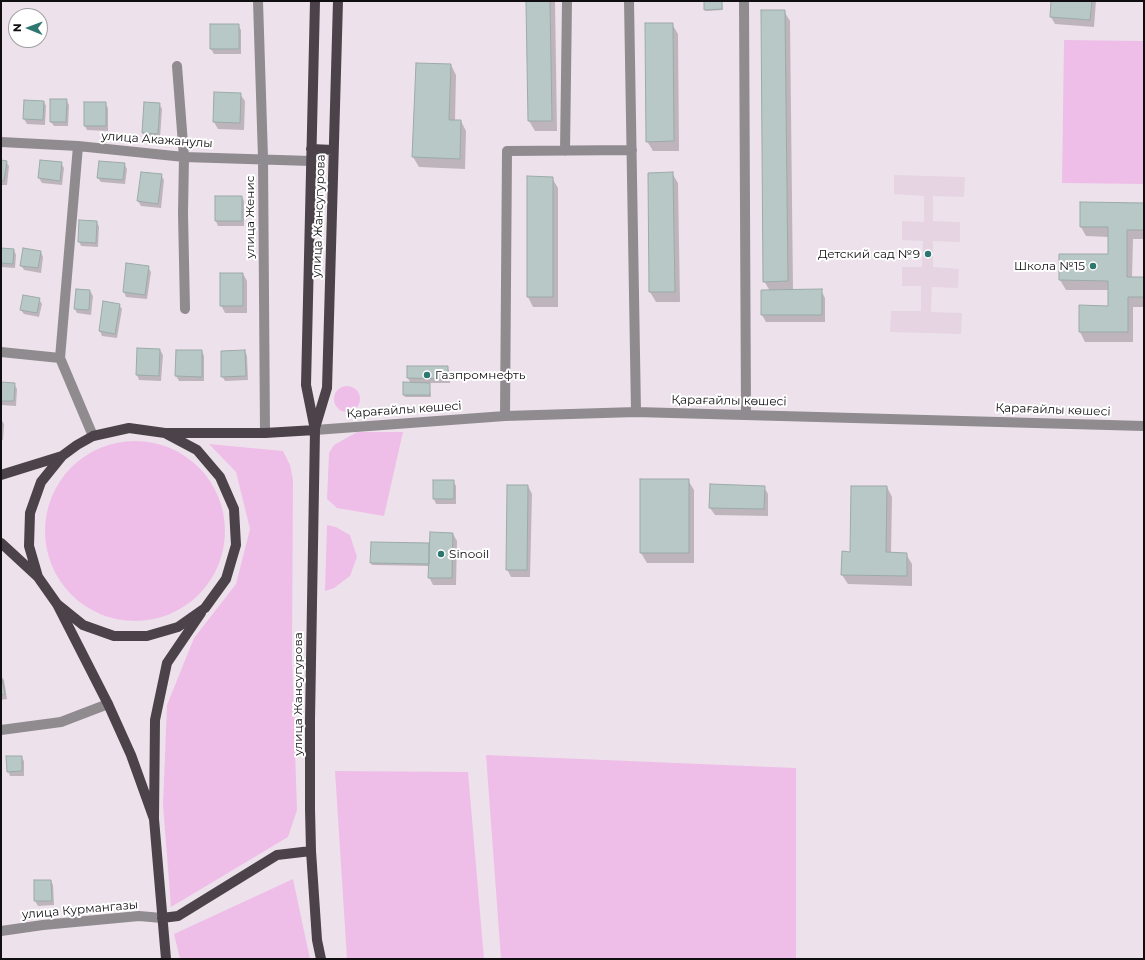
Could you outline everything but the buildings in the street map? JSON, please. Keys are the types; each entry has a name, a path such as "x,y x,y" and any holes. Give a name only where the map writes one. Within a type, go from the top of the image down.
{"main road":[{"name":"улица Жансугурова","path":"315,1 306,384 315,430 310,719 311,851 317,940 321,959"},
{"name":"улица Жансугурова","path":"315,430 326,388 338,1"},
{"path":"311,149 333,150"},
{"path":"38,577 29,546 30,513 41,482 62,456 76,445 93,436 129,428 165,433 265,433 315,430"},
{"path":"165,433 197,450 220,476 234,509 236,545 226,579 167,663 155,720 154,819 166,959"},
{"path":"1,475 62,456"},
{"path":"1,543 38,577 57,604 108,704 131,755 154,819"},
{"path":"57,604 83,625 114,636 147,636 178,627 205,608"},
{"path":"162,918 178,916 277,856 311,851"}],"street":[{"name":"улица Женис","path":"258,1 263,158 265,433"},
{"path":"565,151 567,1"},
{"path":"629,1 636,412"},
{"path":"744,1 746,415"},
{"path":"177,66 184,157 183,213 185,309"},
{"name":"улица Акажанулы","path":"1,142 78,146 184,157 263,158 311,161"},
{"path":"78,146 60,358 93,436"},
{"path":"505,416 507,151 632,150"},
{"path":"1,352 60,358"},
{"name":"Қарағайлы көшесі","path":"315,430 505,416 636,412 1144,426"},
{"path":"1,730 61,722 108,704"},
{"name":"улица Курмангазы","path":"1,930 139,916 162,918"}],"shaded area":[{"path":"1064,40 1144,41 1144,184 1062,183"},
{"name":"Детский сад №9","path":"894,175 965,177 964,197 933,196 933,221 960,222 960,242 933,241 933,267 959,269 958,288 932,287 931,312 962,313 961,334 890,332 891,311 921,311 921,286 902,286 902,267 922,267 923,241 902,240 902,221 924,222 924,196 894,194"},
{"path":"347,386 356,390 360,399 356,408 347,412 338,408 334,399 338,390"},
{"path":"357,432 403,432 384,516 337,508 327,499 329,453 334,445"},
{"path":"126,441 144,441 170,447 178,451 199,467 215,488 219,496 224,513 224,549 219,566 215,574 199,595 178,611 170,615 153,620 126,621 109,618 92,611 78,601 65,588 55,574 48,557 45,540 45,522 48,505 55,488 65,474 78,461 92,451 109,444"},
{"path":"209,444 283,451 290,465 293,480 292,655 297,810 288,837 171,907 163,805 167,705 194,638 236,584 250,529 236,472"},
{"path":"327,525 336,527 350,535 357,557 350,576 334,588 325,591"},
{"path":"486,755 796,768 796,959 501,959"},
{"path":"335,771 468,772 484,959 347,959"},
{"path":"293,879 310,959 180,959 174,934"}],"place":[{"name":"Детский сад №9","path":"928,254"},
{"name":"Школа №15","path":"1093,266"},
{"name":"Газпромнефть","path":"427,375"},
{"name":"Sinooil","path":"441,554"}]}
